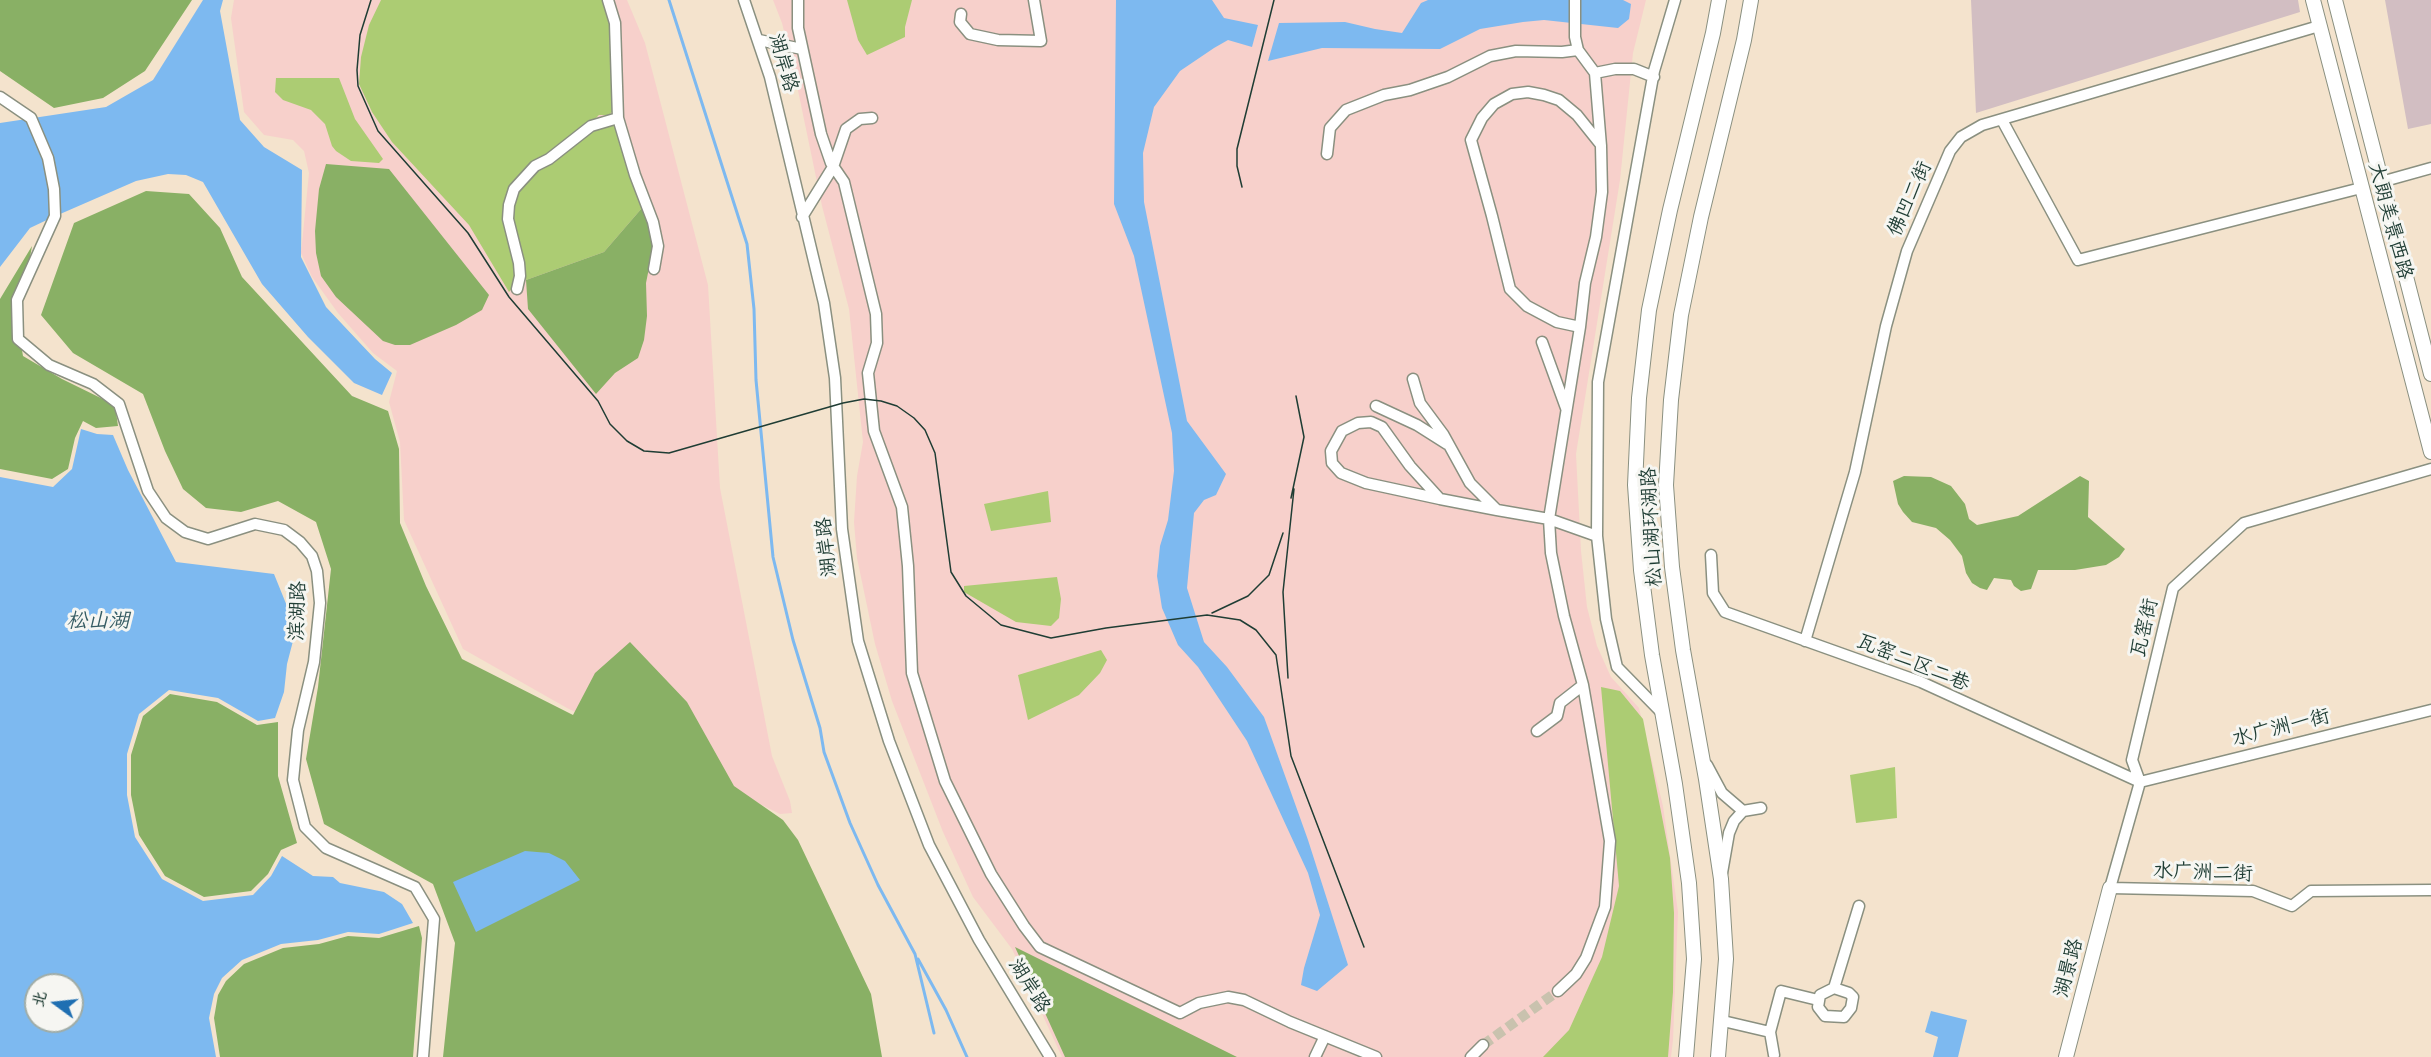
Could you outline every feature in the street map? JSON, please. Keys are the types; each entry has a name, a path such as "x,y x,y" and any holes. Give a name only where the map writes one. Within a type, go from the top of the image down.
{"main road":[{"name":"松山湖环湖路","path":"1686,1057 1694,959 1689,883 1641,570 1635,485 1639,398 1649,310 1719,0"},
{"name":"松山湖环湖路","path":"1718,1057 1723,1021 1726,959 1721,879 1683,650 1672,567 1666,484 1671,400 1680,315 1744,40 1750,0"},
{"name":"大朗美景西路","path":"2313,0 2431,452"},
{"name":"大朗美景西路","path":"2335,0 2431,375"},
{"name":"湖景路","path":"2066,1057 2110,888"}],"street":[{"path":"608,0 615,23 618,118 635,175 653,222 658,246 654,270"},
{"name":"湖岸路","path":"744,0 770,76 824,303 834,378 842,529 861,651 889,741 929,845 979,940 1050,1057"},
{"path":"798,0 798,28 821,134 833,167 844,182 876,315 877,343 868,373 870,397 874,431 902,507 908,566 912,673 945,781 991,874 1024,927 1040,947 1180,1013 1199,1003 1228,997 1244,1000 1290,1022 1376,1057"},
{"path":"961,14 960,22 970,34 998,40 1041,41 1034,0"},
{"path":"1558,991 1576,974 1586,958 1605,907 1610,841 1583,685 1564,616 1551,553 1549,519 1585,283 1596,237 1602,192 1595,73 1578,50 1575,37 1575,0"},
{"path":"1663,714 1617,667 1606,620 1597,536 1598,382 1654,76 1675,0"},
{"name":"佛凹二街","path":"1805,641 1854,472 1886,327 1907,251 1950,151 1961,137 1982,125 2319,26"},
{"path":"759,40 802,49"},
{"path":"1327,154 1330,128 1346,110 1370,100 1448,77 1490,56 1516,51 1578,50"},
{"path":"1595,73 1615,69 1634,69 1654,76"},
{"path":"1580,327 1557,322 1527,306 1510,289 1471,140 1482,118 1494,104 1512,94 1528,92 1544,94 1559,100 1577,115 1601,146"},
{"name":"滨湖路","path":"0,97 31,118 48,158 54,189 55,216 17,300 18,339 49,365 93,384 119,404 148,491 166,518 185,532 208,539 255,524 284,530 300,542 312,556 317,571 320,603 314,662 298,730 293,780 305,826 326,848 415,888 434,919 423,1057"},
{"path":"517,289 520,276 519,263 508,219 508,206 514,189 535,166 549,159 591,126 618,118"},
{"path":"802,217 833,167 846,129 860,119 872,118"},
{"path":"2002,120 2078,260 2361,188"},
{"path":"2381,182 2431,168"},
{"path":"1542,342 1567,411"},
{"path":"1413,379 1420,403 1450,446 1470,483 1497,510"},
{"path":"1376,406 1417,425 1450,446"},
{"path":"1440,499 1410,466 1382,427 1371,422 1358,423 1342,431 1331,451 1332,463 1341,473 1366,483 1440,499 1549,519 1597,536"},
{"name":"瓦窑街","path":"2110,888 2140,782 2132,760 2173,588 2244,523 2431,469"},
{"name":"瓦窑二区二巷","path":"1711,555 1713,593 1725,612 1921,682 2140,782"},
{"path":"1537,731 1557,716 1560,703 1583,685"},
{"name":"水广洲一街","path":"2140,782 2431,710"},
{"path":"1701,750 1722,793 1743,811"},
{"path":"1721,879 1734,821 1743,811 1761,808"},
{"name":"水广洲二街","path":"2110,888 2253,891 2292,906 2311,891 2431,890"},
{"path":"1834,988 1858,906"},
{"path":"1834,988 1849,993 1853,997 1851,1008 1844,1017 1832,1017 1821,1012 1818,1000 1820,995 1834,988"},
{"path":"1774,1055 1770,1032 1781,991 1818,1000"},
{"path":"1723,1021 1770,1032"},
{"path":"1316,1057 1325,1036"},
{"path":"1471,1057 1483,1045"}],"shaded area":[{"path":"234,0 627,0 645,43 708,285 720,488 772,756 790,801 792,813 780,814 567,708 463,649 404,520 400,442 389,402 397,371 373,353 338,313 312,277 301,253 309,173 304,151 293,140 264,135 244,112 231,18"},
{"path":"773,0 1646,0 1633,53 1620,180 1576,454 1581,551 1587,607 1597,646 1611,677 1639,708 1663,806 1678,912 1671,1057 1062,1057 1012,949 973,897 943,832 892,701 875,644 857,558 854,522 857,476 863,442 849,309 822,206 782,23"},
{"path":"1971,0 2298,0 2300,12 1976,113"},
{"path":"2385,0 2431,0 2431,124 2408,129"}],"green space":[{"path":"0,0 192,0 145,71 103,98 54,108 0,71"},
{"path":"381,0 602,0 611,30 612,112 609,115 599,115 581,133 522,172 515,181 510,190 516,274 515,285 509,292 469,225 392,142 372,112 359,84 361,57 369,25"},
{"path":"847,0 912,0 905,27 905,37 867,55 858,40"},
{"path":"276,78 339,78 355,119 383,159 379,163 351,161 336,151 332,146 325,124 311,110 283,100 275,92"},
{"path":"608,123 617,128 642,208 604,252 526,280 516,242 512,205 518,188 533,170 553,161 592,131"},
{"path":"326,164 389,169 489,295 482,310 456,325 410,345 395,345 383,341 336,297 321,276 316,253 315,231 319,189"},
{"path":"146,191 189,194 220,228 242,277 352,396 388,411 399,449 400,523 426,586 462,659 573,715 595,673 630,642 687,702 734,786 783,820 798,840 871,994 882,1057 443,1057 455,943 433,884 324,824 306,759 318,687 331,569 316,522 278,501 241,512 206,508 183,489 165,451 143,394 73,353 41,315 74,223"},
{"path":"642,208 651,232 653,248 646,283 647,316 644,340 638,358 615,373 596,394 528,309 526,280 604,252"},
{"path":"32,246 18,327 23,356 62,379 115,405 118,426 96,428 83,421 75,438 68,469 52,479 0,469 0,299"},
{"path":"1904,476 1931,477 1951,486 1965,504 1969,519 1977,525 2018,516 2080,476 2089,481 2088,517 2125,549 2119,557 2106,565 2075,570 2038,570 2031,589 2021,591 2014,586 2011,580 1994,578 1987,590 1980,588 1972,583 1966,573 1962,556 1950,540 1936,528 1912,522 1903,512 1898,504 1893,481"},
{"path":"1048,491 1051,522 991,531 984,504"},
{"path":"1057,577 1061,599 1059,618 1051,626 1016,622 964,592 964,586"},
{"path":"1101,650 1107,660 1100,673 1079,695 1028,720 1018,675"},
{"path":"1601,687 1620,691 1643,719 1670,858 1674,913 1673,992 1668,1057 1543,1057 1569,1030 1602,957 1619,886"},
{"path":"170,694 217,702 257,725 278,722 278,776 297,843 281,850 268,874 251,891 204,897 165,876 139,835 131,795 131,755 143,716"},
{"path":"1895,767 1897,818 1856,823 1850,775"},
{"path":"419,926 422,938 413,1057 220,1057 214,1018 218,995 226,981 244,964 283,948 319,944 348,936 379,938"},
{"path":"1015,947 1237,1057 1065,1057"}],"water":[{"path":"203,0 223,0 220,11 240,120 264,147 302,170 301,257 326,307 375,359 392,373 382,395 354,383 308,337 262,284 203,182 186,175 168,174 136,181 30,228 0,267 0,123 106,107 153,80"},
{"path":"1116,0 1212,0 1224,18 1258,25 1252,47 1228,40 1214,48 1180,71 1154,107 1143,153 1144,202 1187,421 1226,474 1216,495 1204,500 1194,513 1187,588 1204,642 1227,667 1264,717 1308,840 1348,965 1317,991 1301,985 1320,915 1308,873 1247,741 1198,667 1178,645 1162,608 1157,576 1160,546 1168,520 1174,471 1172,433 1134,256 1114,204"},
{"path":"1428,0 1623,0 1631,4 1629,19 1618,28 1544,20 1480,29 1440,49 1322,48 1268,61 1279,23 1345,22 1402,33 1421,3"},
{"name":"松山湖","path":"81,429 97,434 113,435 128,470 176,562 274,574 291,616 293,641 287,664 284,692 275,718 258,721 218,698 169,690 139,714 127,754 127,795 135,837 162,879 203,901 253,895 271,876 282,856 313,876 333,877 340,883 384,892 402,904 413,923 379,934 348,932 318,940 281,944 242,960 222,978 214,994 209,1018 216,1057 0,1057 0,477 53,487 72,469"},
{"path":"525,851 549,853 565,861 580,880 476,932 453,882"},
{"path":"1931,1011 1967,1020 1958,1057 1933,1057 1938,1037 1925,1032"}],"waterway":[{"path":"669,0 747,244 754,309 756,380 773,557 793,640 820,728 824,752 850,823 878,885 915,954 934,1033"},
{"path":"918,959 946,1010 967,1057"}],"tunnel":[{"path":"1483,1045 1558,991"}],"tram line":[{"path":"371,0 360,35 357,70 358,86 378,131 468,233 509,297 598,401 610,424 627,441 644,451 669,453 843,403 864,399 881,401 897,406 914,418 925,430 935,453 951,572 966,596 1001,625 1051,638 1106,628 1207,615 1240,620 1256,630 1276,655 1291,756 1364,947"},
{"path":"1242,187 1237,166 1237,149 1274,0"},
{"path":"1291,498 1304,437 1296,396"},
{"path":"1288,678 1283,592 1294,489"},
{"path":"1212,613 1248,596 1269,575 1283,533"}]}
